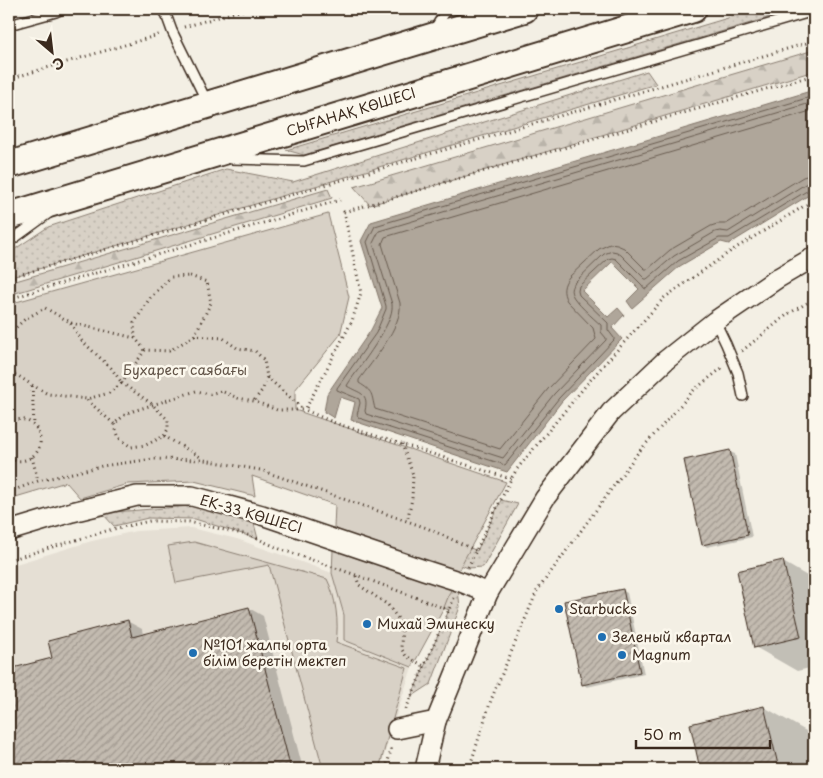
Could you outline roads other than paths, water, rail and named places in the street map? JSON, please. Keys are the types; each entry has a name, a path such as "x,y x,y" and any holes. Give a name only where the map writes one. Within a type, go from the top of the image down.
{"main road":[{"path":"9,164 524,9"},
{"name":"СЫҒАНАҚ КӨШЕСІ","path":"9,216 693,9"}],"street":[{"path":"425,769 436,721 488,593 545,498 612,412 666,360 715,321 778,278 814,257"},
{"name":"ЕК-33 КӨШЕСІ","path":"9,531 72,512 137,496 192,496 262,515 461,582 488,593"},
{"path":"397,729 436,721"}],"lane":[{"path":"9,26 62,9"},
{"path":"164,9 172,30 208,104"},
{"path":"430,38 447,9"},
{"path":"201,157 304,162 814,11"},
{"path":"9,242 72,196"},
{"path":"715,321 738,373 744,396"}],"water":[{"path":"814,90 814,192 729,244 721,242 680,266 632,308 627,301 639,289 612,262 582,291 608,317 618,308 624,315 612,328 622,339 562,401 507,472 351,420 355,402 340,397 334,418 324,412 327,394 371,330 382,308 361,241 371,222"}],"place":[{"name":"Starbucks","path":"559,609"},
{"name":"Михай Эминеску","path":"367,624"},
{"name":"Зеленый квартал","path":"602,637"},
{"name":"№101 жалпы орта білім беретін мектеп","path":"193,653"},
{"name":"Magnum","path":"622,655"}],"park label":[{"name":"Бухарест саябағы","path":"185,370"}]}
